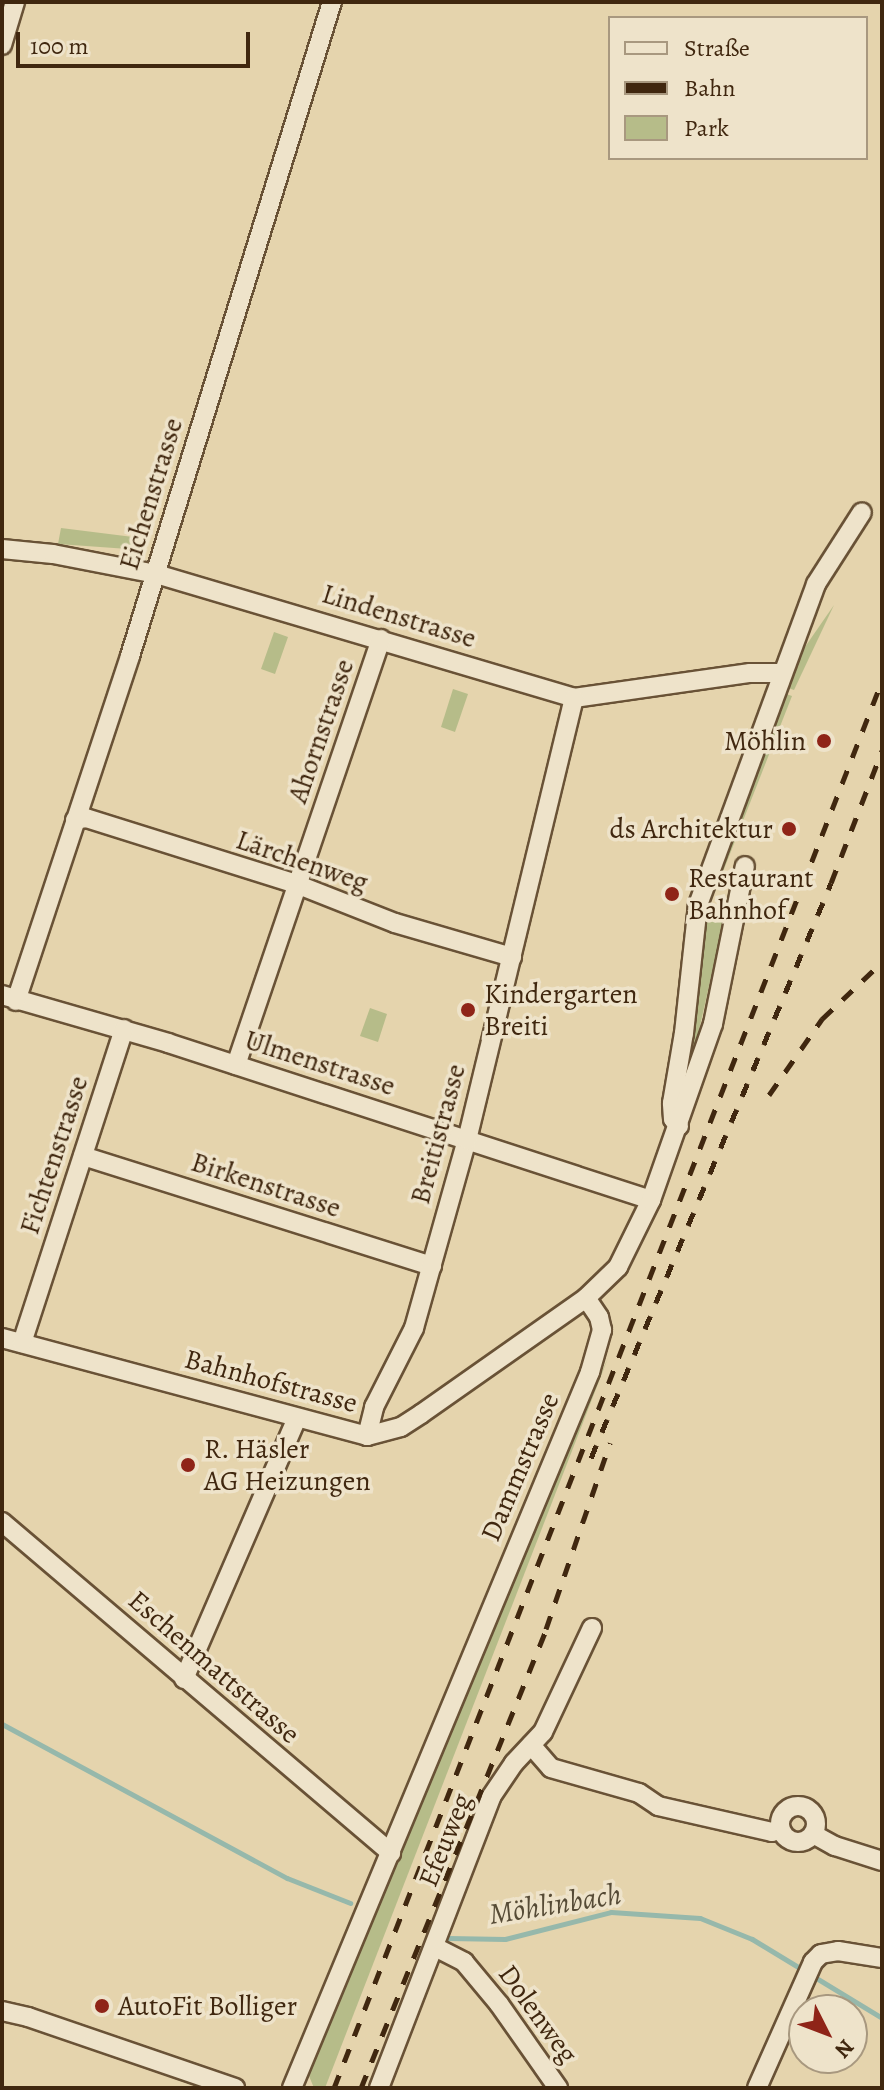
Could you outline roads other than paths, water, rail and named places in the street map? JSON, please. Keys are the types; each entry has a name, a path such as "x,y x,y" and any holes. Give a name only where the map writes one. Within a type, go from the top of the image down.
{"street":[{"path":"2,45 15,2"},
{"name":"Eichenstrasse","path":"9,998 75,820 156,574 332,2"},
{"path":"679,1126 673,1119 672,1103 684,1033 694,919 781,673 816,584 862,512"},
{"name":"Lindenstrasse","path":"2,549 53,554 156,574 574,698 750,673 781,673"},
{"name":"Ahornstrasse","path":"236,1065 381,639"},
{"name":"Breitistrasse","path":"367,1436 374,1407 414,1328 432,1266 467,1140 574,698"},
{"name":"Lärchenweg","path":"75,820 86,818 296,884 395,923 512,957"},
{"path":"586,1298 618,1267 651,1200 679,1126 713,1024 745,866"},
{"name":"Ulmenstrasse","path":"9,998 124,1029 651,1200"},
{"name":"Fichtenstrasse","path":"22,1343 124,1029"},
{"name":"Birkenstrasse","path":"83,1156 432,1266"},
{"name":"Bahnhofstrasse","path":"2,1338 367,1436 401,1427 586,1298"},
{"name":"Dammstrasse","path":"292,2088 590,1372 602,1330 586,1298"},
{"path":"184,1679 297,1418"},
{"name":"Eschenmattstrasse","path":"2,1522 391,1853"},
{"name":"Efeuweg","path":"379,2088 491,1797 514,1763 543,1732 592,1628"},
{"path":"531,1745 551,1768 639,1793 658,1806 772,1832 781,1829"},
{"path":"792,1807 804,1807 813,1813 816,1824 813,1834 804,1842 792,1842 781,1829 783,1814 792,1807"},
{"path":"813,1834 835,1846 882,1861"},
{"name":"Dolenweg","path":"435,1947 464,1962 499,2004 558,2088"},
{"path":"757,2088 805,1975 821,1954 838,1951 882,1958"},
{"path":"2,2011 28,2017 235,2088"}],"waterway":[{"name":"Möhlinbach","path":"2,1724 287,1878 350,1903"},
{"name":"Möhlinbach","path":"448,1938 505,1939 611,1912 700,1918 752,1939 882,2018"}],"railway":[{"path":"334,2088 882,681"},
{"path":"591,1458 831,883 882,751"},
{"path":"769,1095 822,1019 882,962"},
{"path":"361,2088 546,1629 610,1443"}],"place":[{"name":"Möhlin","path":"824,741"},
{"name":"ds Architektur","path":"789,829"},
{"name":"Restaurant Bahnhof","path":"672,894"},
{"name":"Kindergarten Breiti","path":"468,1010"},
{"name":"R. Häsler AG Heizungen","path":"188,1465"},
{"name":"AutoFit Bolliger","path":"102,2006"}]}
